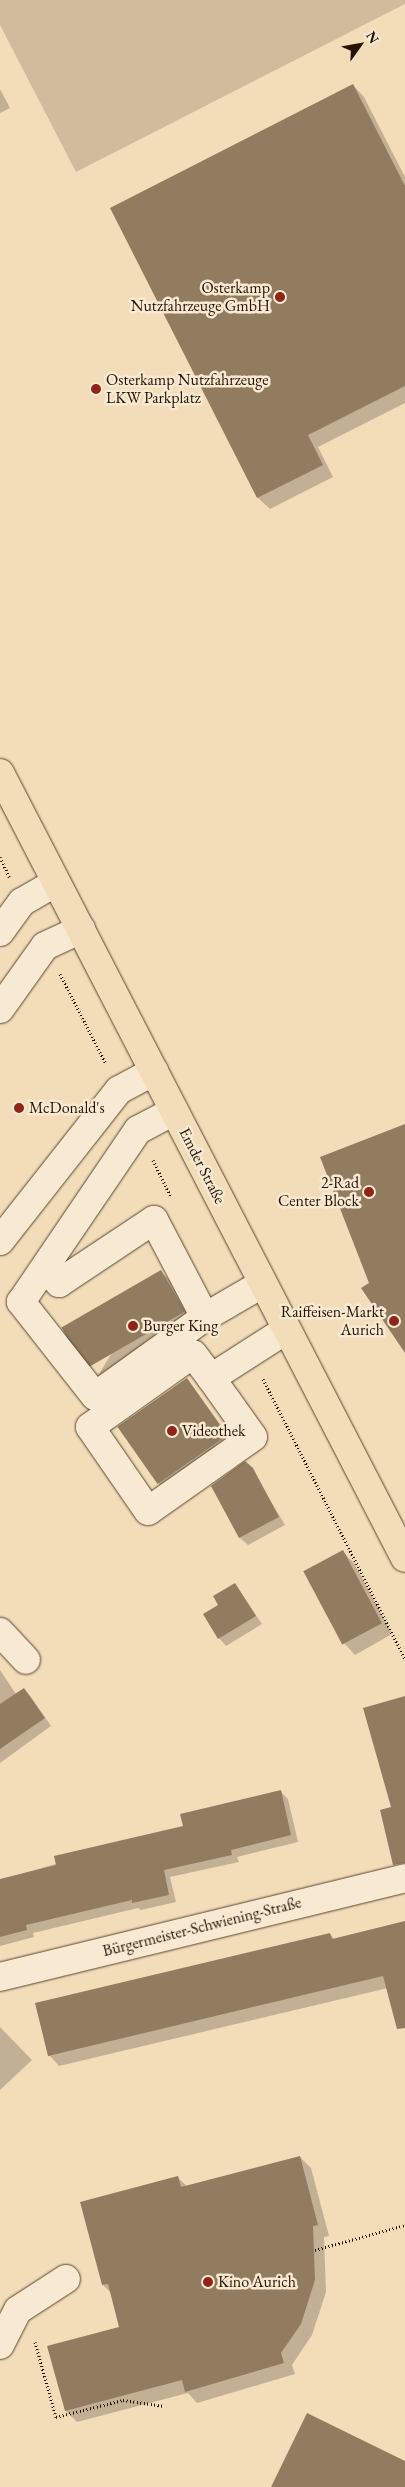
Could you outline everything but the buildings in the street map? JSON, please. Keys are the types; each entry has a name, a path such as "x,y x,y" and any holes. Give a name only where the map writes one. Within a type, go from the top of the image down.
{"main road":[{"name":"Emder Straße","path":"0,773 405,1558"}],"street":[{"path":"0,932 22,902 56,882"},
{"path":"0,1009 46,946 81,929"},
{"path":"0,1241 119,1090 154,1071"},
{"path":"174,1111 138,1130 46,1268 21,1302 95,1396 205,1317 262,1284"},
{"path":"46,1268 59,1283 154,1220 205,1317"},
{"path":"211,1378 286,1330"},
{"path":"193,1354 211,1378 253,1437 148,1510 90,1428 193,1354"},
{"path":"0,1632 26,1660"},
{"name":"Bürgermeister-Schwiening-Straße","path":"0,1977 405,1878"},
{"path":"0,2344 18,2310 66,2279"}],"path":[{"path":"315,2250 405,2225"},
{"path":"24,2306 56,2417 123,2400 164,2406"}],"shaded area":[{"path":"0,0 405,0 405,4 76,172 0,25"}],"place":[{"name":"Osterkamp Nutzfahrzeuge GmbH","path":"280,297"},
{"name":"Osterkamp Nutzfahrzeuge LKW Parkplatz","path":"96,389"},
{"name":"McDonald's","path":"19,1108"},
{"name":"2-Rad Center Block","path":"369,1192"},
{"name":"Raiffeisen-Markt Aurich","path":"394,1321"},
{"name":"Burger King","path":"133,1326"},
{"name":"Videothek","path":"172,1431"},
{"name":"Kino Aurich","path":"208,2282"}]}
